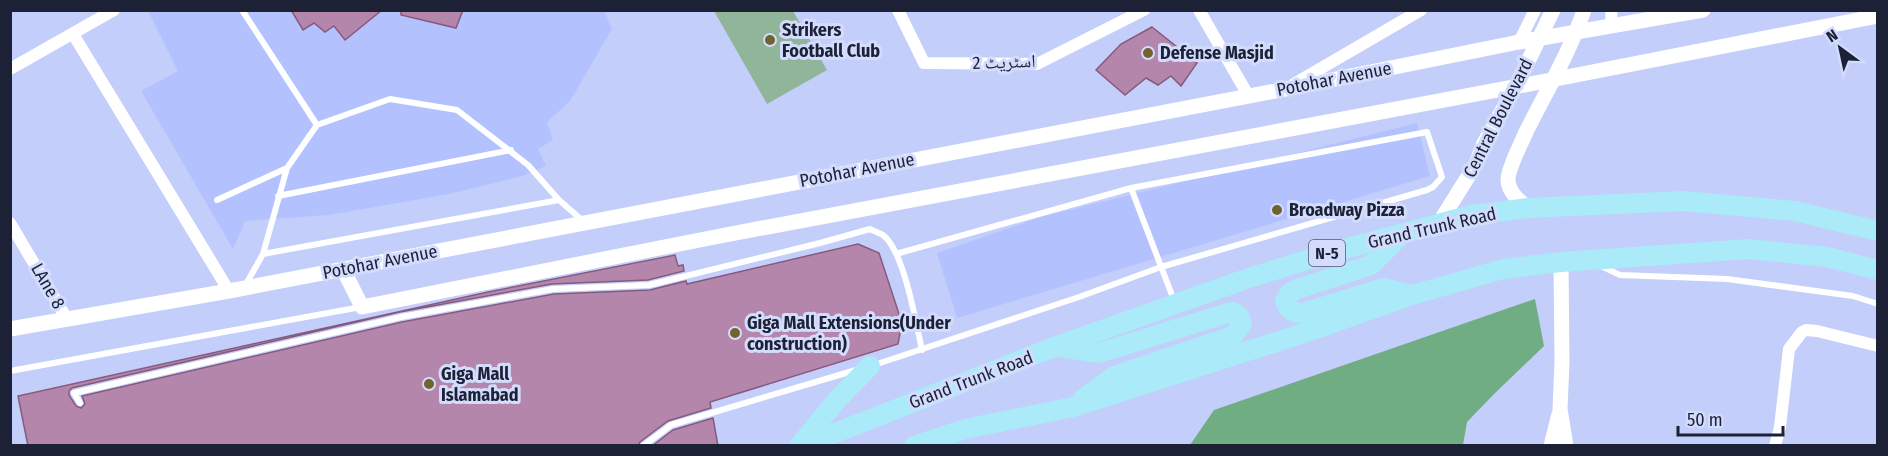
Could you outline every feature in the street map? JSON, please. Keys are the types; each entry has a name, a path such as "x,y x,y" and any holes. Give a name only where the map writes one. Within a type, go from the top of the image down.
{"highway":[{"name":"Grand Trunk Road","path":"801,446 1057,346 1246,279 1325,254 1472,215 1528,208 1683,201 1795,211 1878,231"},
{"path":"1404,233 1371,265 1297,289 1290,293 1285,301 1287,308 1294,313 1303,313 1383,288 1412,295"},
{"path":"914,446 965,429 1072,407 1298,335 1412,295 1503,269 1561,261 1749,249 1827,257 1878,270"},
{"path":"1057,346 1099,353 1231,312 1240,317 1242,324 1233,336 1114,376 1072,407"},
{"path":"801,446 836,401 870,366"}],"street":[{"path":"10,69 114,10"},
{"name":"اسٹریٹ 2","path":"898,10 924,63 1037,64 1144,10"},
{"path":"1199,10 1248,96"},
{"path":"1286,89 1421,10"},
{"path":"1519,42 1535,10"},
{"name":"Central Boulevard","path":"1439,223 1476,164 1553,10"},
{"name":"Central Boulevard","path":"1528,208 1515,197 1509,186 1508,177 1518,148 1576,32 1584,10"},
{"name":"Potohar Avenue","path":"10,329 229,291 1286,89 1576,32 1612,18 1703,10"},
{"path":"343,269 362,307 720,236 1551,80 1878,16"},
{"path":"74,34 229,291"},
{"name":"LAne 8","path":"10,223 67,319"},
{"path":"1551,446 1560,409 1561,261"},
{"path":"1775,446 1780,427 1789,349 1802,332 1817,331 1878,346"},
{"path":"1560,409 1566,446"}],"lane":[{"path":"242,10 317,125"},
{"path":"244,288 263,254 287,168 317,125 390,99 458,110 528,165 559,200 584,223"},
{"path":"643,446 671,425 922,350 1161,267 1427,190 1442,177 1427,132 1131,188 896,254"},
{"path":"278,196 511,150"},
{"path":"217,200 287,168"},
{"path":"1131,188 1176,305"},
{"path":"263,254 559,200"},
{"path":"80,403 74,393 401,317 553,289 648,285 870,229 884,236 896,254 913,307 922,350"},
{"path":"1589,260 1620,275 1727,279 1853,296 1878,304"},
{"path":"10,371 362,307"}],"shaded area":[{"path":"603,10 612,29 570,101 547,122 553,140 538,149 546,166 522,176 449,194 329,215 245,221 233,249 141,91 178,71 148,11"},
{"path":"1417,123 1430,176 957,318 937,253 1041,217"}],"green space":[{"name":"Strikers Football Club","path":"714,11 793,11 827,70 767,104"},
{"path":"1535,299 1544,346 1467,422 1463,445 1190,445 1214,410"}],"building":[{"path":"291,10 382,10 345,40 334,26 325,32 314,23 303,30"},
{"path":"401,10 463,10 456,28 401,15"},
{"name":"Defense Masjid","path":"1152,27 1197,63 1181,86 1171,76 1158,85 1146,78 1125,95 1096,70 1121,44"},
{"path":"858,244 879,253 902,323 898,344 710,402 711,408 668,421 638,446 28,446 18,396 488,292 675,255 678,266 683,265 684,271 648,280 552,284 400,312 72,388 69,395 76,406 81,408 85,404 82,396 402,322 554,294 650,290 686,281 687,284"},
{"path":"713,418 718,446 652,446 673,430"}],"place":[{"name":"Strikers Football Club","path":"770,40"},
{"name":"Defense Masjid","path":"1148,53"},
{"name":"Broadway Pizza","path":"1277,210"},
{"name":"Giga Mall Extensions(Under construction)","path":"735,333"},
{"name":"Giga Mall Islamabad","path":"429,384"}]}
